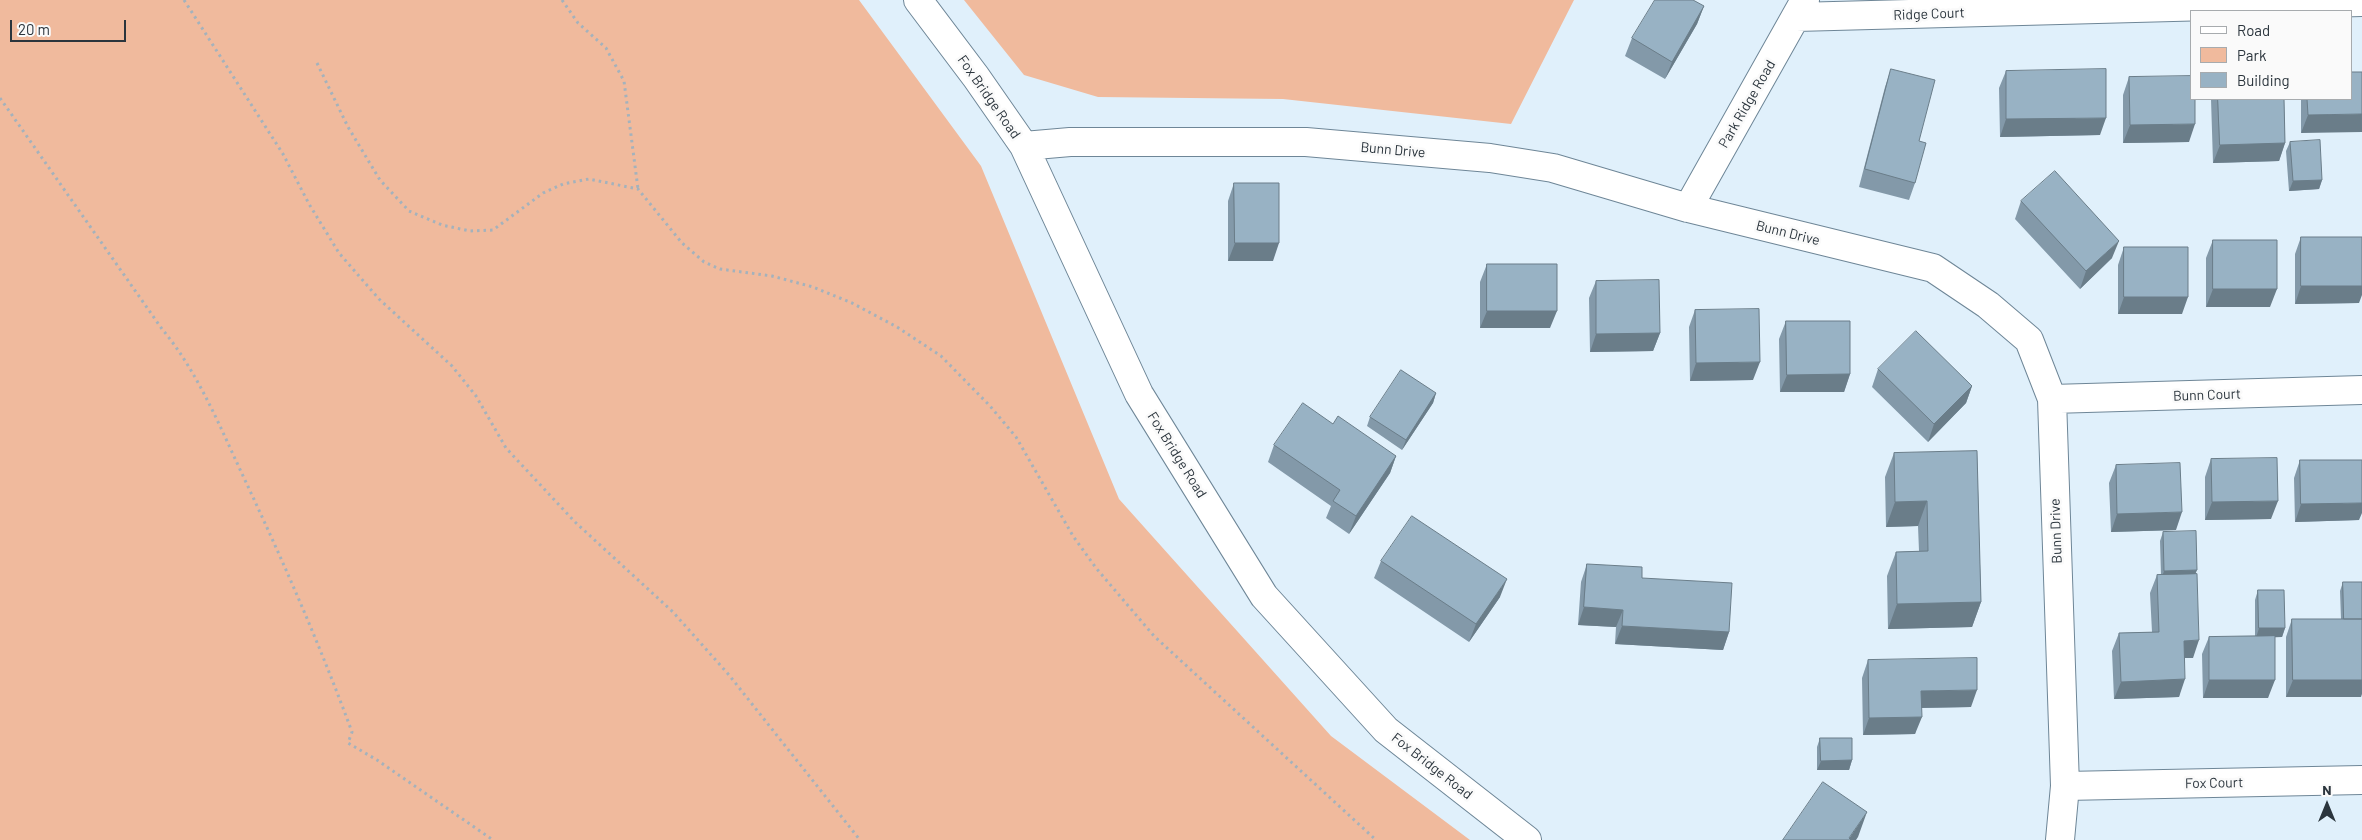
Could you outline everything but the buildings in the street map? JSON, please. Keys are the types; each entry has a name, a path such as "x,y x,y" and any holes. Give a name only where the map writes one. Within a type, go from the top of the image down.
{"street":[{"name":"Fox Bridge Road","path":"918,0 976,77 1024,146 1139,394 1264,596 1386,730 1527,840"},
{"name":"Ridge Court","path":"1801,9 2362,2"},
{"name":"Park Ridge Road","path":"1688,208 1801,9"},
{"name":"Bunn Drive","path":"1024,146 1070,142 1306,142 1490,158 1553,168 1688,208 1932,268 1988,305 2029,340 2052,399 2065,786 2060,840"},
{"name":"Bunn Court","path":"2052,399 2362,390"},
{"name":"Fox Court","path":"2065,786 2362,780"}],"path":[{"path":"184,0 283,154 339,252 379,299 452,366 476,396 506,448 575,522 673,612 729,675 860,840"},
{"path":"562,0 578,23 606,48 624,81 638,189 682,243 704,262 720,269 772,276 813,287 852,303 897,327 941,356 990,406 1016,437 1073,536 1096,568 1154,636 1376,840"},
{"path":"318,62 348,127 380,180 409,211 442,226 470,231 493,230 543,193 563,184 589,179 638,189"},
{"path":"0,98 185,360 292,580 352,732 348,743 377,760 493,840"}],"green space":[{"path":"0,0 859,0 981,166 1119,499 1331,736 1470,840 0,840"},
{"path":"964,0 1574,0 1511,124 1283,99 1098,97 1024,75"}]}
